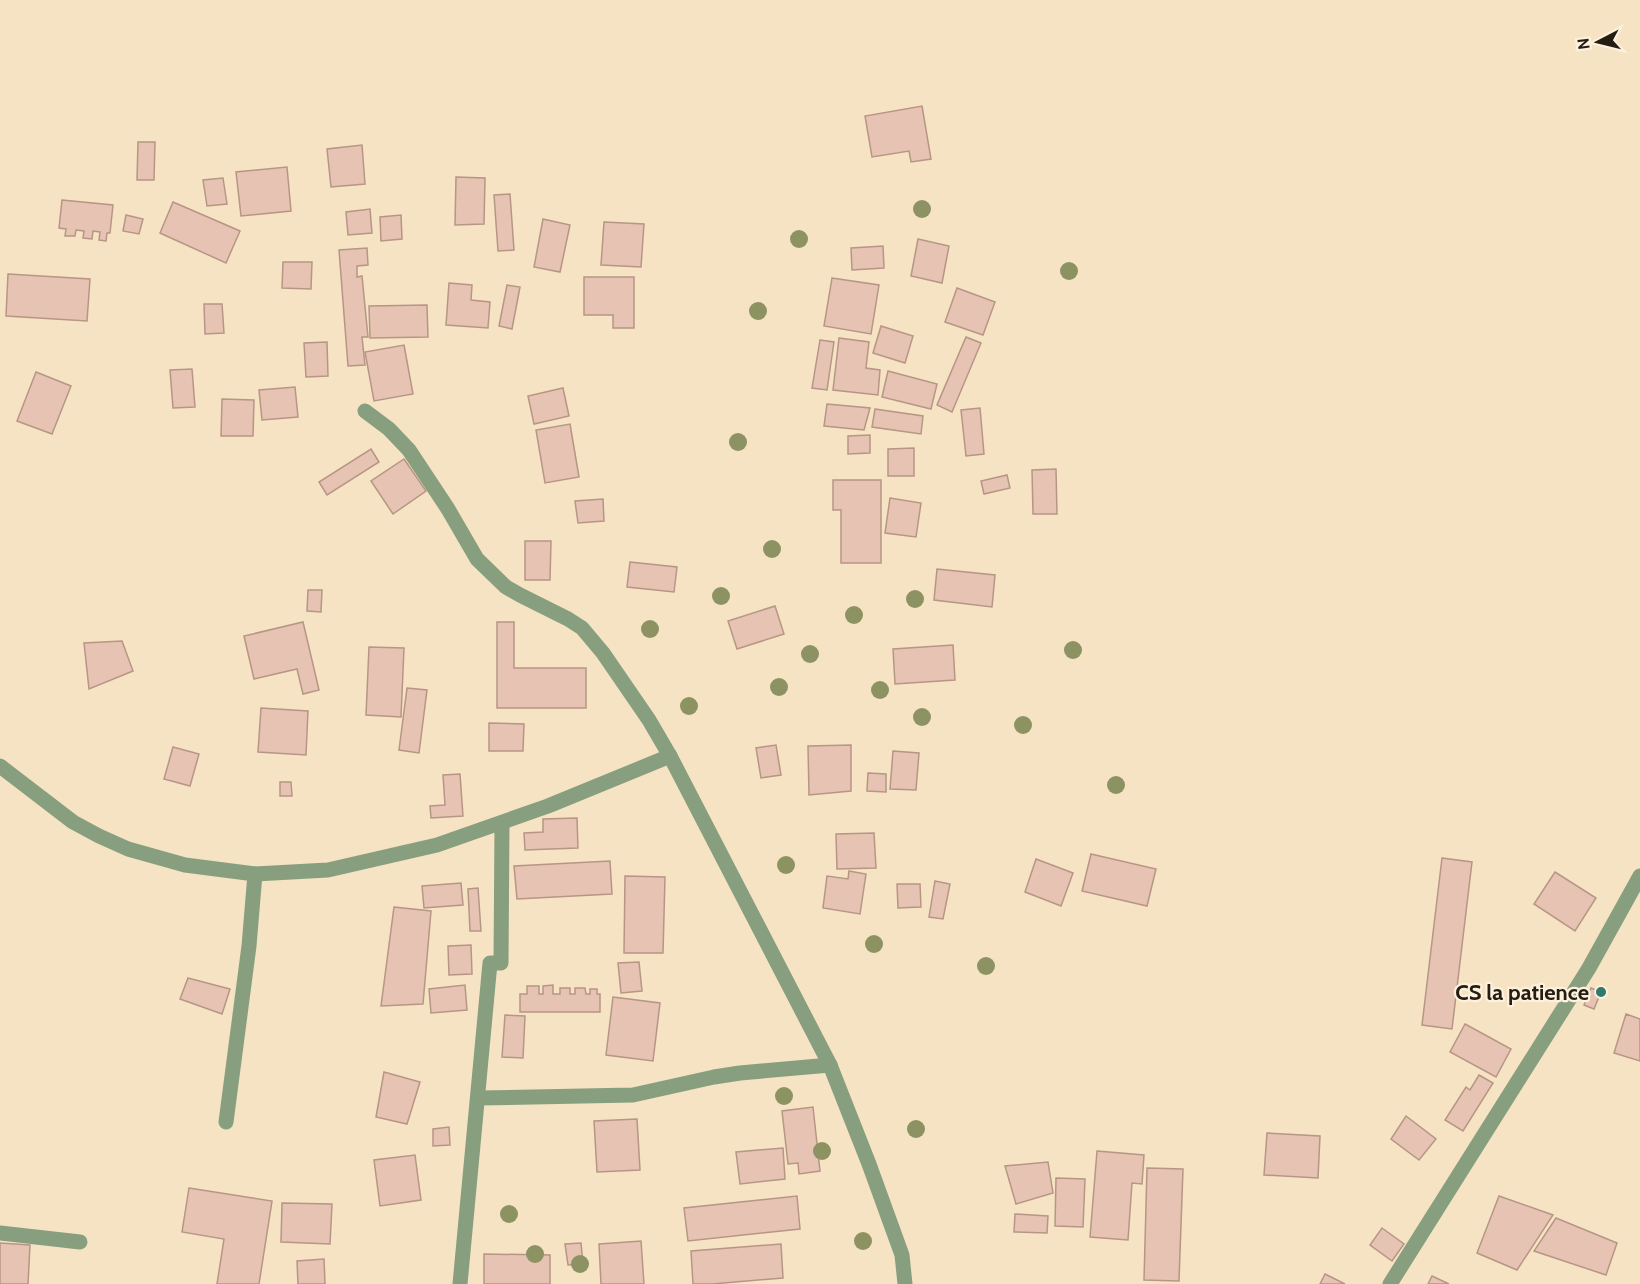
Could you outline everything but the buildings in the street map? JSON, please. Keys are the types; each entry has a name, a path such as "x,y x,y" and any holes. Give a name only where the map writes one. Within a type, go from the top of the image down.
{"street":[{"path":"365,411 389,429 409,450 448,508 477,559 506,587 582,628 649,720 670,756 830,1065 902,1255 905,1284"},
{"path":"0,766 73,822 128,849 185,865 255,874 328,870 436,845 559,802 670,756"},
{"path":"460,1284 490,963 501,963 502,823"},
{"path":"226,1122 249,946 255,874"},
{"path":"1390,1284 1589,968 1640,876"},
{"path":"478,1098 633,1095 740,1073 830,1065"},
{"path":"0,1233 80,1242"}],"place":[{"name":"CS la patience","path":"1601,992"}]}
